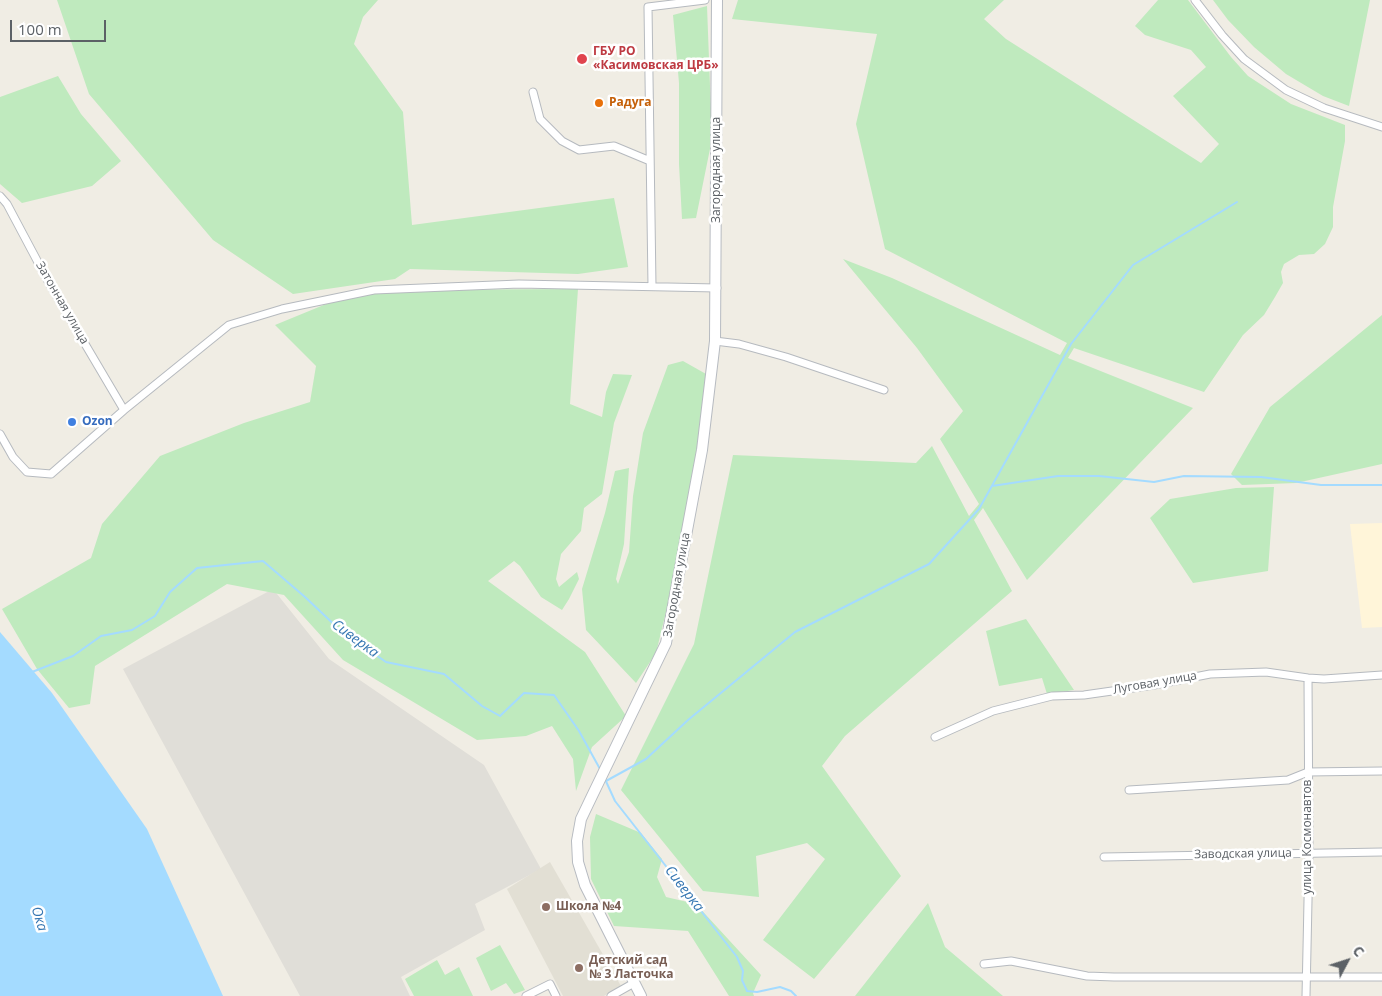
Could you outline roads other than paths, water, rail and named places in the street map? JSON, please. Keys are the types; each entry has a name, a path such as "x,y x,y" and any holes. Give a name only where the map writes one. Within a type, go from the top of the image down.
{"main road":[{"name":"Загородная улица","path":"641,996 585,885 578,862 577,841 581,819 666,643 702,450 715,341 718,0"}],"street":[{"path":"652,286 648,7 705,0"},
{"path":"1195,0 1222,35 1244,59 1286,90 1324,108 1382,127"},
{"path":"533,92 540,119 562,141 579,150 614,146 650,161"},
{"name":"Затонная улица","path":"0,196 7,204 49,283 124,410"},
{"path":"0,434 13,457 27,472 51,474 124,410 229,325 282,309 374,290 519,284 716,288"},
{"path":"715,341 739,344 786,357 884,390"},
{"name":"Луговая улица","path":"934,737 993,711 1052,696 1084,695 1154,685 1210,674 1266,672 1308,678 1382,674"},
{"name":"улица Космонавтов","path":"1306,996 1309,853 1308,678"},
{"path":"1129,790 1288,780 1308,772 1382,771"},
{"name":"Заводская улица","path":"1104,857 1382,852"},
{"path":"984,964 1012,961 1087,976 1382,977"},
{"path":"611,996 634,983"},
{"path":"526,996 550,984 556,996"}],"water":[{"name":"Ока","path":"0,632 52,693 147,829 223,996 0,996"}],"waterway":[{"path":"606,781 646,759 688,720 795,632 929,564 979,509 1071,344 1133,265 1237,202"},
{"path":"992,486 1058,476 1099,476 1154,482 1184,476 1261,477 1321,485 1382,485"},
{"name":"Сиверка","path":"32,672 73,656 101,636 132,630 155,616 170,592 197,568 263,561 341,631 386,662 444,674 482,706 500,716 524,693 554,695 579,731 600,769"},
{"name":"Сиверка","path":"604,777 615,801 737,957 743,971 742,980 747,991 757,992 780,987 791,991 796,996"}],"place":[{"name":"ГБУ РО «Касимовская ЦРБ»","path":"582,59"},
{"name":"Радуга","path":"599,103"},
{"name":"Ozon","path":"72,422"},
{"name":"Школа №4","path":"546,907"},
{"name":"Детский сад № 3 Ласточка","path":"579,968"}]}
